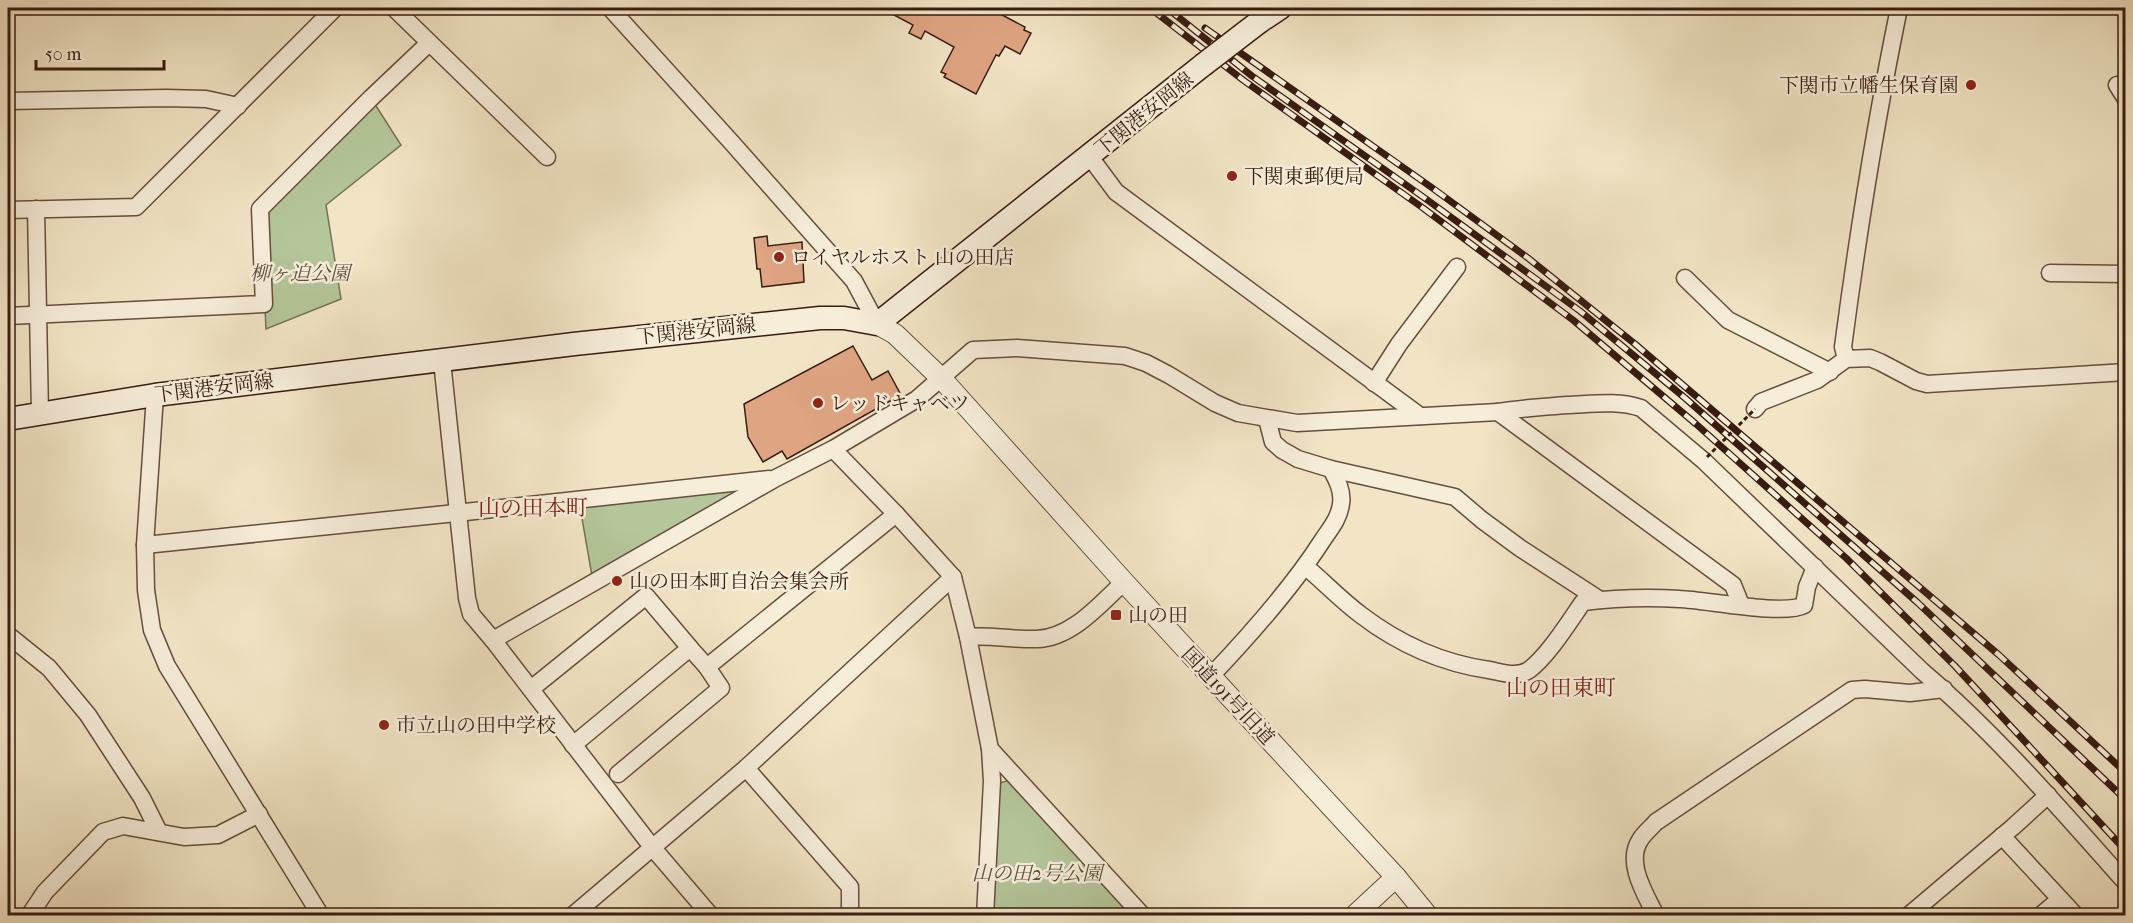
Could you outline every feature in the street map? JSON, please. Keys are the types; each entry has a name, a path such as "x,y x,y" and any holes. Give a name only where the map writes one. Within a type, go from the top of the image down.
{"main road":[{"name":"下関港安岡線","path":"8,419 155,395 574,344 820,318 844,318 877,324 1090,157 1265,13"}],"street":[{"path":"8,210 136,207 335,8"},
{"path":"394,8 547,157"},
{"path":"609,8 734,144 854,282 877,324"},
{"path":"1846,358 1843,347 1853,275 1877,122 1899,8"},
{"path":"8,316 264,303 260,209 429,43"},
{"path":"8,101 176,98 206,99 238,105"},
{"path":"1090,157 1116,192 1420,417"},
{"path":"36,209 40,414"},
{"path":"1374,382 1399,344 1457,267"},
{"path":"2050,273 2126,274"},
{"path":"1685,278 1728,321 1830,372"},
{"name":"国道191号旧道","path":"877,324 895,334 942,379 1210,677 1396,877 1428,915"},
{"path":"493,640 917,399 973,350 1017,348 1125,356 1146,363 1215,404 1230,410 1297,423 1498,412 1515,408 1603,403 1630,404 1641,408 1706,459 1815,567 1944,689 2048,795 2126,883"},
{"path":"1755,409 1761,402 1817,380 1846,358 1860,357 1880,362 1906,377 1926,384 2063,375 2125,374"},
{"path":"442,361 456,513 471,614 652,847 711,915"},
{"path":"155,395 145,545 146,590 152,630 167,666 321,915"},
{"path":"1498,412 1733,585 1741,605"},
{"path":"1267,419 1273,442 1298,459 1331,469 1455,496 1482,520 1520,548 1600,600"},
{"path":"832,449 896,514 953,577 968,637 990,749 992,781 985,915"},
{"path":"1210,677 1240,646 1306,567 1338,518 1342,503 1339,483 1331,469"},
{"path":"145,545 776,478"},
{"path":"707,668 896,514"},
{"path":"1306,567 1359,614 1414,649 1462,665 1514,674 1529,669 1566,628 1583,602 1663,598 1768,608 1798,608 1804,605 1807,587 1815,567"},
{"path":"572,915 746,768 953,577"},
{"path":"968,637 1036,639 1052,637 1073,627 1124,582"},
{"path":"531,689 646,596 721,688 618,774"},
{"path":"8,635 49,668 88,716 142,798 159,832"},
{"path":"573,745 690,648"},
{"path":"1656,915 1639,880 1636,867 1639,840 1656,822 1852,690 1910,693 1944,689"},
{"path":"990,749 1143,915"},
{"path":"746,768 850,887 850,915"},
{"path":"1908,915 2048,795"},
{"path":"29,915 45,892 103,832 123,826 184,837 218,834 259,814"},
{"path":"2002,836 2076,915"},
{"path":"1354,915 1396,877"},
{"path":"2040,915 2060,899"}],"path":[{"path":"1706,459 1755,409"}],"green space":[{"name":"柳ヶ迫公園","path":"371,98 401,145 326,205 341,299 266,329 260,209"},
{"path":"734,490 734,494 592,576 580,507"},
{"name":"山の田2号公園","path":"1009,780 1134,916 993,916 1000,783"}],"building":[{"path":"881,8 989,8 1025,27 1024,30 1031,33 1020,54 1005,46 999,56 996,55 976,94 944,77 946,74 941,72 954,47 925,31 921,39 909,33 913,25"},
{"name":"ロイヤルホスト 山の田店","path":"767,236 768,246 802,242 804,282 762,287 760,269 757,269 754,238"},
{"name":"レッドキャベツ","path":"853,346 872,380 888,371 901,395 787,459 782,451 763,462 748,437 744,404"}],"railway":[{"path":"1150,8 1243,80 1423,208 1573,320 1696,424 1846,558 1955,666 2126,851"},
{"path":"1167,8 1252,76 1580,311 1685,398 1918,603 2126,800"},
{"path":"1205,28 1528,258 1635,344 1999,655 2126,773"}],"place":[{"name":"下関市立幡生保育園","path":"1971,85"},
{"name":"下関東郵便局","path":"1232,176"},
{"name":"ロイヤルホスト 山の田店","path":"779,257"},
{"name":"レッドキャベツ","path":"818,403"},
{"name":"山の田本町自治会集会所","path":"617,581"},
{"name":"山の田","path":"1116,615"},
{"name":"市立山の田中学校","path":"384,725"}],"district":[{"name":"山の田本町","path":"533,508"},
{"name":"山の田東町","path":"1561,688"}]}
